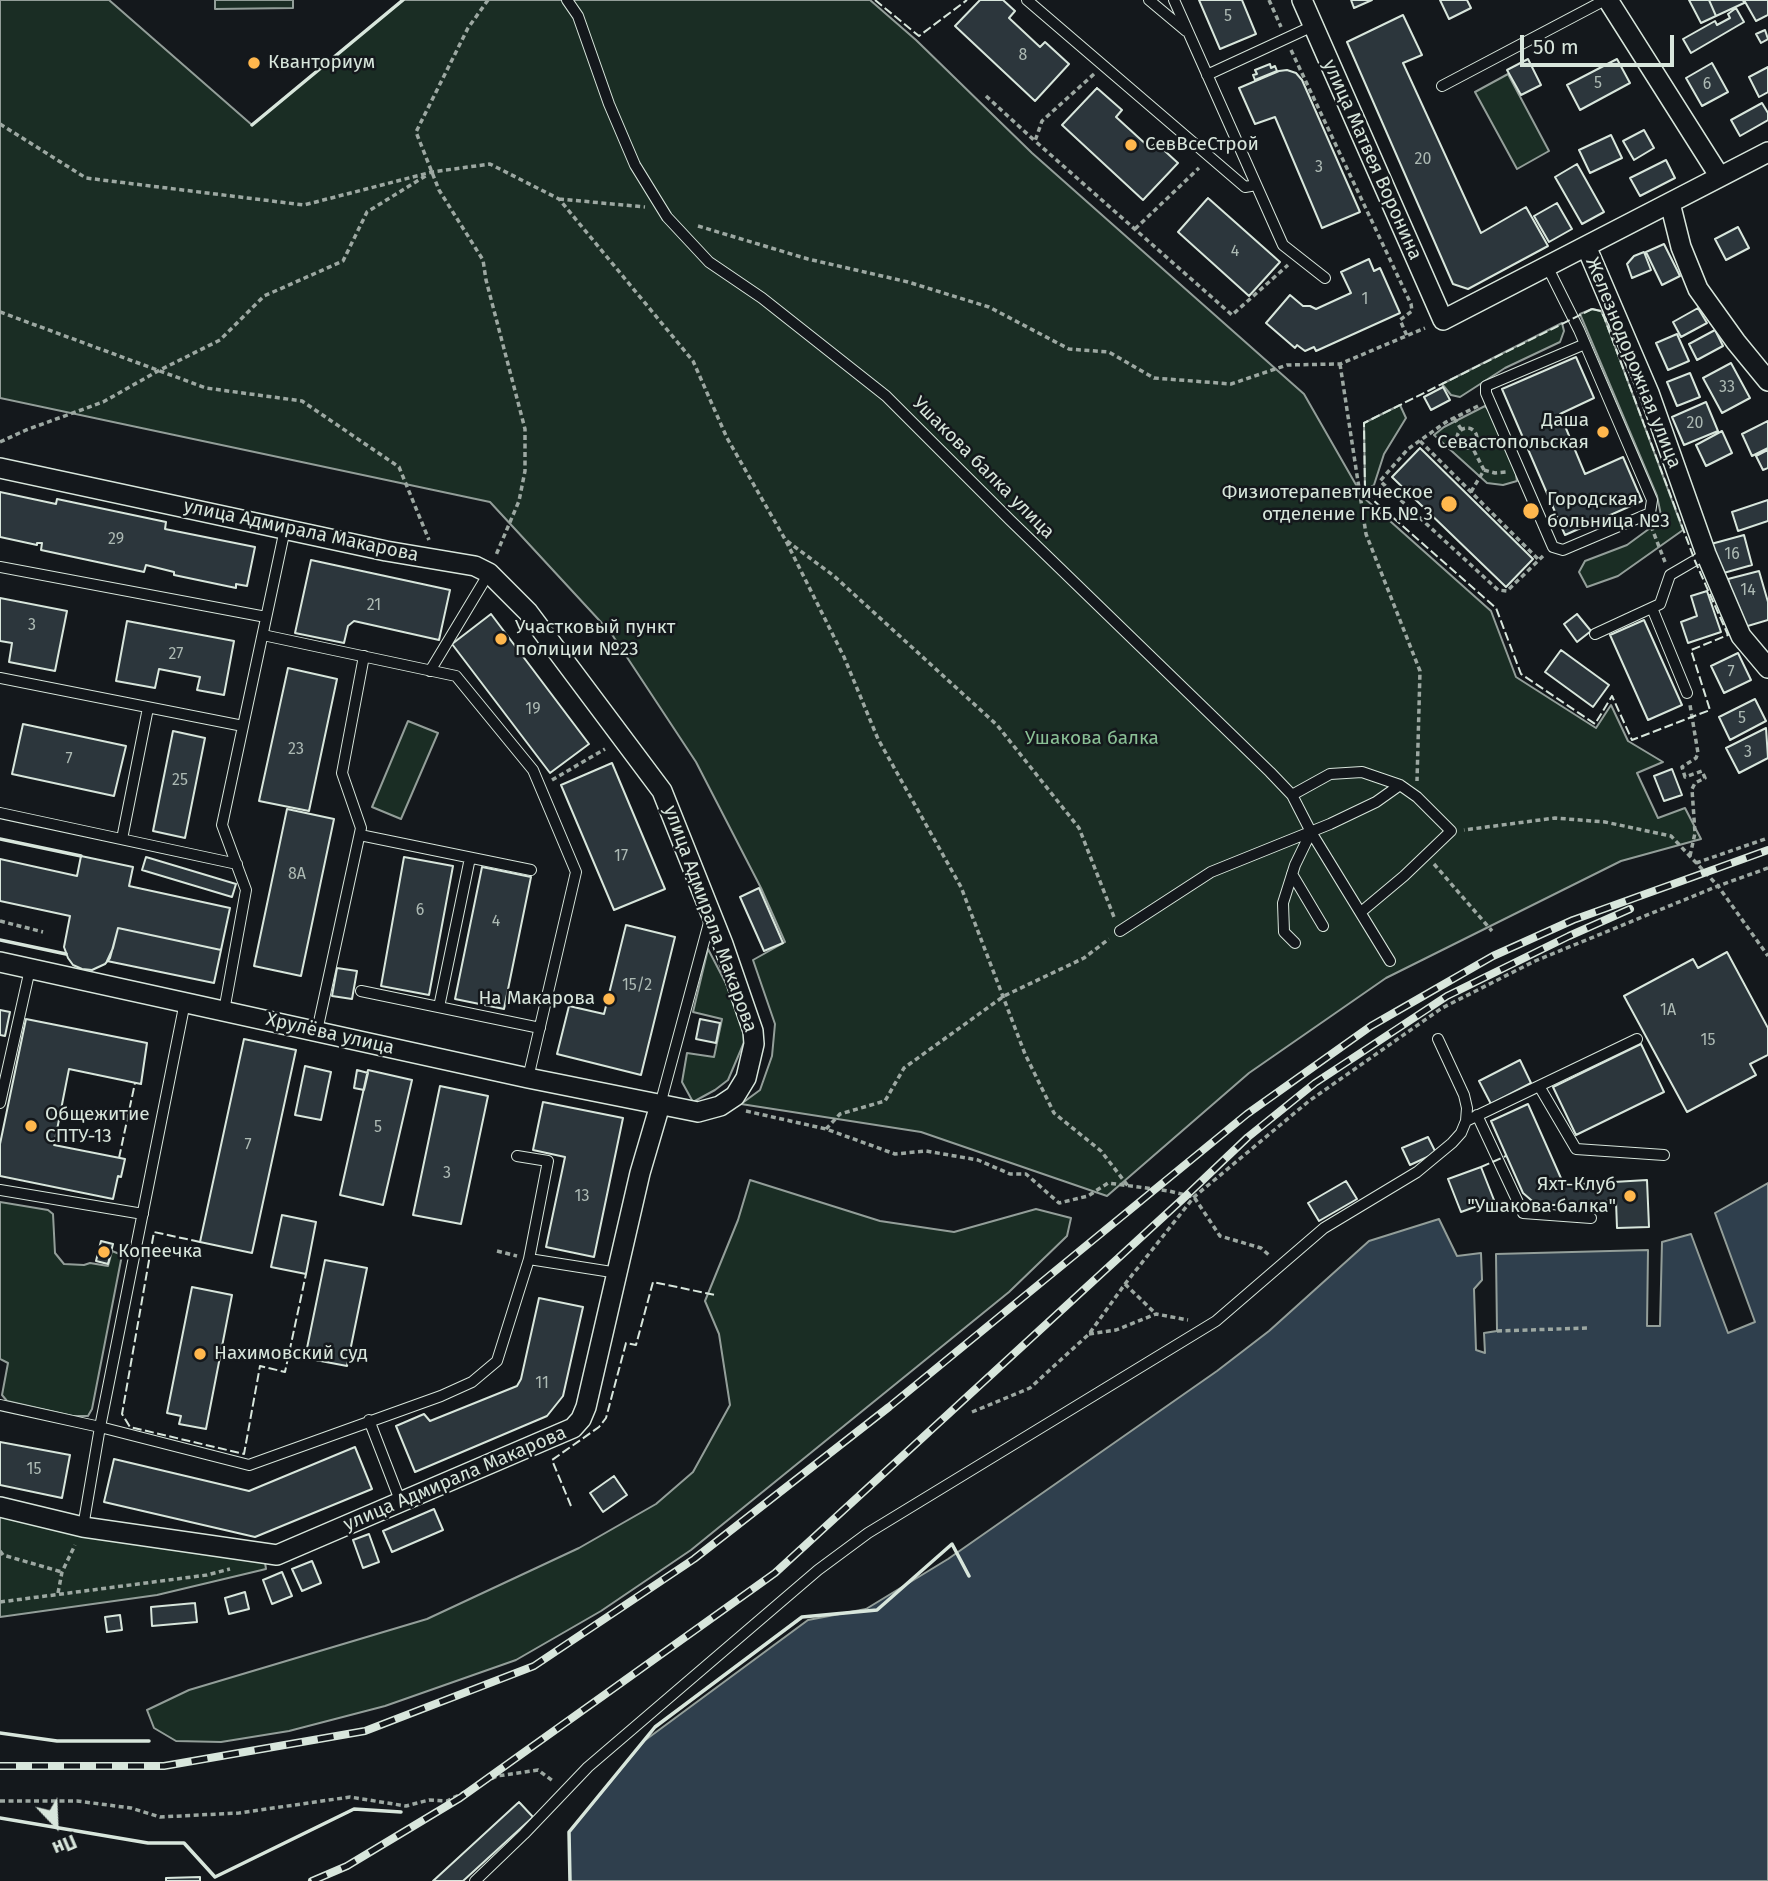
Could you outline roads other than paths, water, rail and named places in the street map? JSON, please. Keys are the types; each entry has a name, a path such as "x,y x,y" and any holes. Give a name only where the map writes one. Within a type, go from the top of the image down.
{"street":[{"name":"улица Матвея Воронина","path":"1302,0 1443,320 1547,266"},
{"path":"1606,0 1720,177"},
{"path":"1547,266 1768,152"},
{"path":"1670,203 1681,247 1698,289 1768,381"},
{"name":"Железнодорожная улица","path":"1586,246 1649,393 1706,554 1741,636 1768,668"},
{"name":"улица Адмирала Макарова","path":"0,468 386,551 475,566 489,573 528,612 663,791 712,915 753,1031 754,1044 747,1078 735,1096 720,1106 698,1112 660,1104 640,1173 586,1407 573,1429 277,1555 83,1527 0,1507"},
{"name":"Хрулёва улица","path":"0,962 528,1078 660,1104"}],"lane":[{"name":"Ушакова балка улица","path":"567,0 578,16 609,104 635,165 667,217 709,262 762,298 886,396 1292,795 1311,832 1390,961"},
{"path":"1027,0 1245,187 1256,185"},
{"path":"1149,0 1189,34"},
{"path":"1174,0 1283,245 1325,278"},
{"path":"1442,86 1606,0"},
{"path":"1207,75 1313,26"},
{"path":"1547,266 1585,344 1653,500 1650,513 1563,550 1553,547 1489,400 1486,386 1585,344"},
{"path":"224,1010 246,890 222,825 285,529"},
{"path":"1595,634 1660,604 1671,575 1706,554"},
{"path":"0,567 266,617"},
{"path":"430,671 489,573"},
{"path":"1652,608 1687,693"},
{"path":"263,635 456,676 533,770 576,872 528,1078"},
{"path":"317,1031 361,828 342,773 364,656"},
{"path":"0,678 243,726"},
{"path":"122,839 148,708"},
{"path":"1292,795 1330,774 1362,772 1400,785 1417,797 1451,831 1404,876 1360,912"},
{"path":"1120,931 1211,872 1311,832 1376,802 1400,785"},
{"path":"0,813 237,864"},
{"path":"1295,943 1284,932 1283,903 1292,874 1311,832"},
{"path":"360,835 531,870"},
{"path":"439,1007 470,858"},
{"path":"1292,874 1323,926"},
{"path":"660,1104 712,915"},
{"path":"0,1103 30,969"},
{"path":"361,991 540,1028"},
{"path":"83,1527 100,1427 185,1002"},
{"path":"1466,1121 1637,1038"},
{"path":"475,1881 588,1767 818,1570 868,1533 1209,1325 1324,1228 1417,1172 1452,1143 1461,1133 1467,1108 1464,1095 1438,1039"},
{"path":"1539,1086 1576,1149 1664,1154"},
{"path":"1478,1115 1523,1213 1591,1218"},
{"path":"0,1405 249,1465 472,1382 497,1361 529,1259 548,1161 517,1156"},
{"path":"0,1190 143,1214"},
{"path":"529,1259 618,1273"},
{"path":"369,1420 401,1503"}],"water":[{"path":"1768,1183 1768,1881 570,1881 569,1832 644,1741 808,1620 866,1609 948,1559 1217,1371 1269,1331 1369,1241 1439,1219 1457,1256 1481,1253 1482,1280 1474,1289 1476,1350 1485,1353 1484,1333 1497,1331 1496,1254 1648,1250 1647,1326 1660,1326 1662,1242 1691,1234 1728,1333 1755,1322 1715,1213"}],"railway":[{"path":"0,1766 164,1766 365,1731 534,1666 694,1559 889,1407 1247,1114 1371,1026 1493,956 1573,920 1768,850"},
{"path":"312,1881 347,1866 460,1798 775,1573 1248,1137 1315,1083 1447,996 1630,909"}],"place":[{"name":"Кванториум","path":"254,63"},
{"name":"СевВсеСтрой","path":"1131,145"},
{"name":"Даша Севастопольская","path":"1603,432"},
{"name":"Физиотерапевтическое отделение ГКБ № 3","path":"1449,504"},
{"name":"Городская больница №3","path":"1531,511"},
{"name":"Участковый пункт полиции №23","path":"501,639"},
{"name":"На Макарова","path":"609,999"},
{"name":"Общежитие СПТУ-13","path":"31,1126"},
{"name":"Яхт-Клуб \"Ушакова балка\"","path":"1630,1196"},
{"name":"Копеечка","path":"104,1252"},
{"name":"Нахимовский суд","path":"200,1354"}],"park label":[{"name":"Ушакова балка","path":"1092,739"}]}
